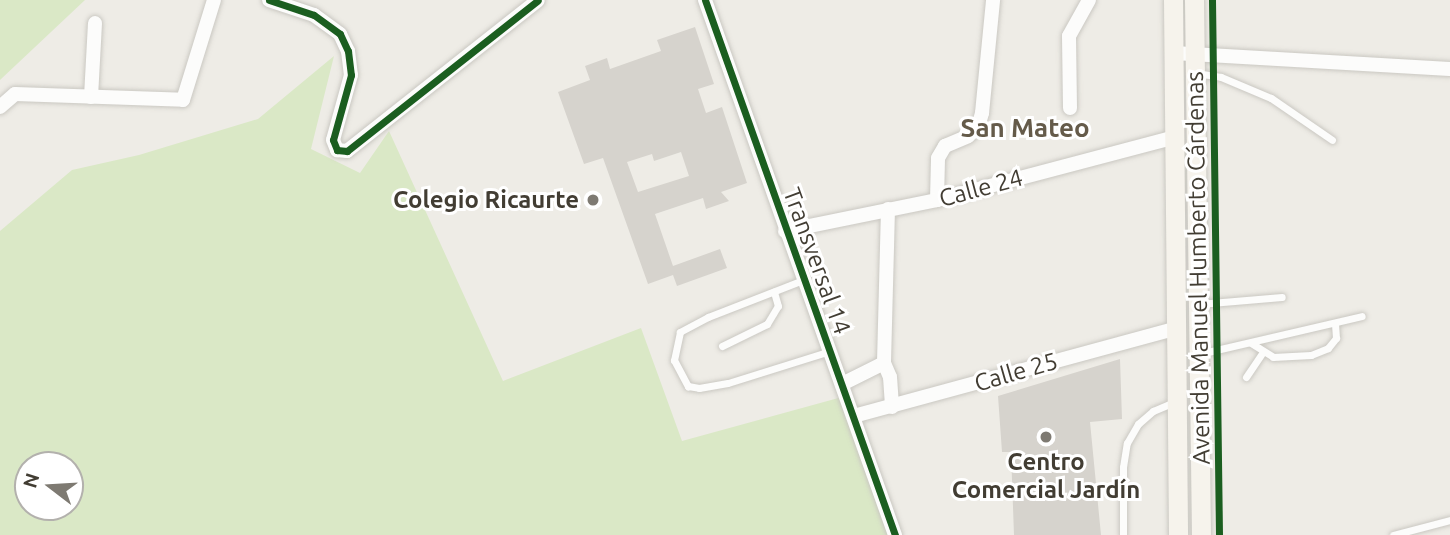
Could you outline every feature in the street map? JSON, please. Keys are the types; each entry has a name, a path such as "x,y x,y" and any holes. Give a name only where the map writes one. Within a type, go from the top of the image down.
{"main road":[{"name":"Avenida Manuel Humberto Cárdenas","path":"1173,0 1178,535"},
{"name":"Avenida Manuel Humberto Cárdenas","path":"1194,0 1201,535"}],"street":[{"path":"0,107 15,94 183,100 214,0"},
{"path":"269,0 314,15 340,34 348,51 351,75 333,140 337,150 347,151 538,0"},
{"name":"Transversal 14","path":"705,0 785,231 855,416 895,535"},
{"path":"937,200 938,158 945,146 968,136 978,127 982,113 993,0"},
{"path":"1070,108 1069,36 1089,0"},
{"path":"91,97 95,23"},
{"path":"1174,53 1195,63 1450,69"},
{"name":"Calle 24","path":"785,231 937,200 1175,137"},
{"path":"888,209 884,363 890,377 892,407"},
{"name":"Calle 25","path":"855,416 1177,328"},
{"path":"842,384 884,363"}],"lane":[{"path":"1195,63 1272,98 1332,140"},
{"path":"803,280 708,317 680,332 674,360 688,386 699,388 728,383 830,351"},
{"path":"722,346 767,324 778,306 774,292"},
{"path":"1198,304 1282,298"},
{"path":"1199,354 1362,316"},
{"path":"1251,343 1273,357 1311,355 1328,348 1336,338 1335,324"},
{"path":"1246,377 1263,352"},
{"path":"1123,535 1123,467 1127,443 1138,424 1153,411 1178,401"},
{"path":"1393,535 1450,520"}],"green space":[{"path":"0,0 85,0 0,80"},
{"path":"334,56 311,149 360,173 389,131 503,381 641,328 682,441 842,397 889,535 0,535 0,231 72,170 139,155 258,119"}],"building":[{"path":"695,27 714,84 698,89 706,113 722,107 747,183 721,192 729,201 706,209 703,198 655,214 673,266 720,249 727,268 677,286 673,275 648,284 603,158 584,164 558,92 590,80 585,66 607,58 610,69 661,51 657,40","holes":["681,152 689,176 638,192 627,162 652,154 654,161"]},
{"name":"Centro Comercial Jardín","path":"1120,359 1122,419 1090,422 1101,535 1014,535 1011,452 1002,452 998,396"}],"cycle path":[{"path":"269,0 314,15 340,34 348,51 351,75 333,140 337,150 347,151 538,0"},
{"path":"705,0 895,535"},
{"path":"1212,0 1219,535"}],"place":[{"name":"Colegio Ricaurte","path":"593,200"},
{"name":"Centro Comercial Jardín","path":"1046,437"}],"district":[{"name":"San Mateo","path":"1025,128"}]}
